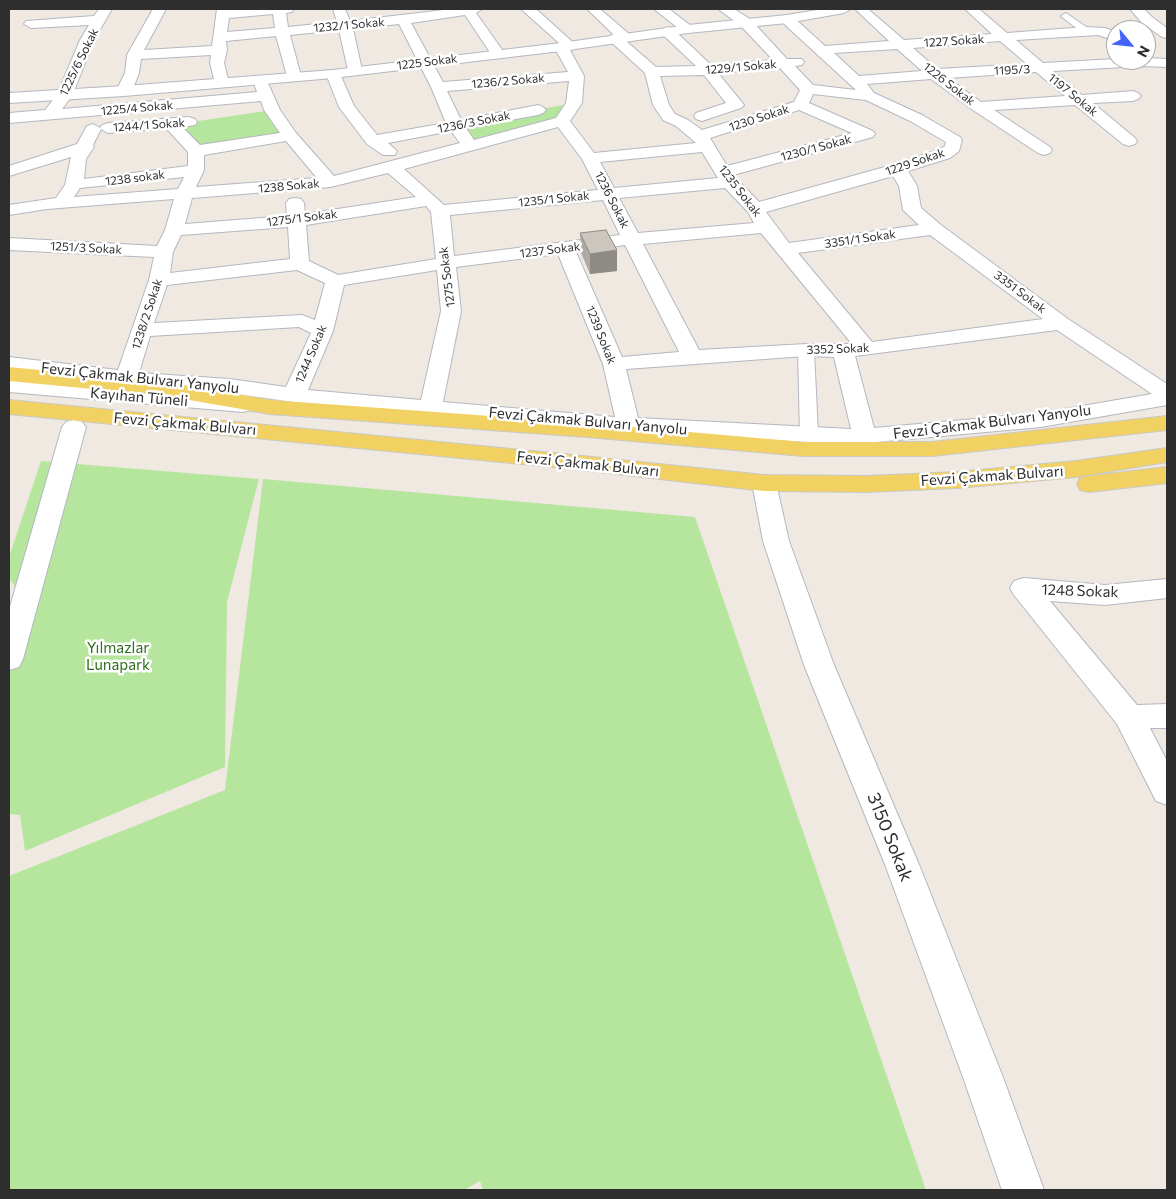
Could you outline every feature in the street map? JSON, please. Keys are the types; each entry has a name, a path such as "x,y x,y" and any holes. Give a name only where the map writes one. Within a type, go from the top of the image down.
{"main road":[{"name":"Fevzi Çakmak Bulvarı","path":"9,374 166,389 270,407 587,430 803,449 932,449 1167,423"},
{"name":"Fevzi Çakmak Bulvarı","path":"9,407 564,461 765,489 957,480 1076,469 1167,455"},
{"path":"9,422 74,426 765,489 917,495 1024,491 1167,475"},
{"path":"867,484 917,495"}],"street":[{"path":"124,91 132,73 134,55 159,9"},
{"path":"279,9 282,32 294,76"},
{"path":"222,83 217,63 223,12 287,9"},
{"path":"339,9 345,25 355,70"},
{"path":"472,9 498,54"},
{"name":"1232/1 Sokak","path":"134,55 282,32 403,20 424,12 472,9"},
{"path":"528,9 565,46 578,76 574,103 562,121"},
{"path":"593,9 652,72"},
{"path":"661,9 688,29"},
{"path":"725,9 746,22 808,89 869,96"},
{"name":"1225 Sokak","path":"9,98 64,96 333,74 688,29 787,19 844,9"},
{"name":"1226 Sokak","path":"861,9 934,74 978,107 1044,150"},
{"name":"1197 Sokak","path":"971,9 1129,141"},
{"path":"1137,9 1147,20 1167,34"},
{"path":"16,27 54,10"},
{"path":"34,18 103,14"},
{"name":"1225/6 Sokak","path":"50,114 64,96 87,40 103,14"},
{"name":"1227 Sokak","path":"1066,16 1086,31"},
{"name":"1229 Sokak","path":"755,209 898,169 944,154 953,148 954,140 916,118 869,96 856,81 787,19"},
{"path":"403,20 423,62 438,87 455,126 470,145"},
{"name":"1227 Sokak","path":"826,55 900,45 1086,31 1100,31 1106,33"},
{"path":"667,32 708,70 736,105 682,123"},
{"name":"1229/1 Sokak","path":"652,72 708,70 784,63 826,55"},
{"name":"1195/3","path":"856,81 934,74 1106,64"},
{"name":"1235 Sokak","path":"652,72 661,105 669,117 682,123 703,142 726,177 755,209 766,227 867,350"},
{"path":"333,74 347,107 373,141 399,165 435,206"},
{"name":"1236/2 Sokak","path":"438,87 578,76"},
{"path":"260,81 269,103 290,136 330,182"},
{"name":"1230 Sokak","path":"590,158 703,142 800,105 808,89"},
{"path":"978,107 1132,96"},
{"path":"254,112 269,103"},
{"name":"1225/4 Sokak","path":"9,118 50,114 269,103"},
{"name":"1236/3 Sokak","path":"373,141 574,103"},
{"name":"1230/1 Sokak","path":"726,177 867,134 800,105"},
{"name":"1244/1 Sokak","path":"28,116 38,126 94,129 171,125 208,120"},
{"name":"1238 Sokak","path":"9,210 330,182 562,121"},
{"name":"1236 Sokak","path":"562,121 590,158 692,356"},
{"path":"171,125 196,150 196,170"},
{"path":"61,204 74,185 78,160 86,148 94,129"},
{"path":"196,150 290,136"},
{"path":"9,171 86,148"},
{"name":"3351 Sokak","path":"898,169 908,186 912,210 934,229 1061,323 1167,394"},
{"name":"1238 sokak","path":"74,185 196,170"},
{"name":"1238/2 Sokak","path":"127,377 159,280 164,252 174,230 184,194 196,170"},
{"name":"1235/1 Sokak","path":"435,206 609,193 726,177"},
{"path":"295,186 295,221 300,264"},
{"name":"1275/1 Sokak","path":"174,230 295,221 435,206"},
{"name":"1275 Sokak","path":"431,407 452,311 435,206"},
{"name":"1237 Sokak","path":"335,282 445,263 632,239 766,227"},
{"name":"3351/1 Sokak","path":"786,249 934,229"},
{"name":"1251/3 Sokak","path":"9,244 164,252"},
{"name":"1239 Sokak","path":"565,249 614,364 628,424"},
{"path":"159,280 300,264 335,282"},
{"name":"1244 Sokak","path":"294,395 323,331 335,282"},
{"path":"141,330 302,321 323,331"},
{"name":"3352 Sokak","path":"614,364 692,356 806,350 867,350 1061,323"},
{"path":"806,350 809,435"},
{"path":"843,351 864,436"},
{"name":"Fevzi Çakmak Bulvarı Yanyolu","path":"9,364 171,383 230,386 294,395 705,430 809,435 864,436 1041,420 1167,398"},
{"name":"Kayıhan Tüneli","path":"9,385 168,400 270,407"},
{"path":"9,659 74,426"},
{"name":"3150 Sokak","path":"765,489 776,541 819,665 903,867 984,1080 1023,1190"},
{"name":"1248 Sokak","path":"1129,717 1024,588 1105,595 1167,588"},
{"path":"1167,716 1129,717 1167,792"}],"green space":[{"path":"574,103 562,121 470,145 455,125"},
{"path":"272,110 290,136 196,151 171,125"},
{"name":"Yılmazlar Lunapark","path":"41,461 259,479 227,602 225,767 25,851 20,815 9,814 9,643 22,597 9,578 9,557"},
{"path":"263,479 695,517 926,1190 483,1190 480,1181 464,1190 9,1190 9,876 225,790"}],"building":[{"path":"606,230 617,250 590,254 580,233"}]}
